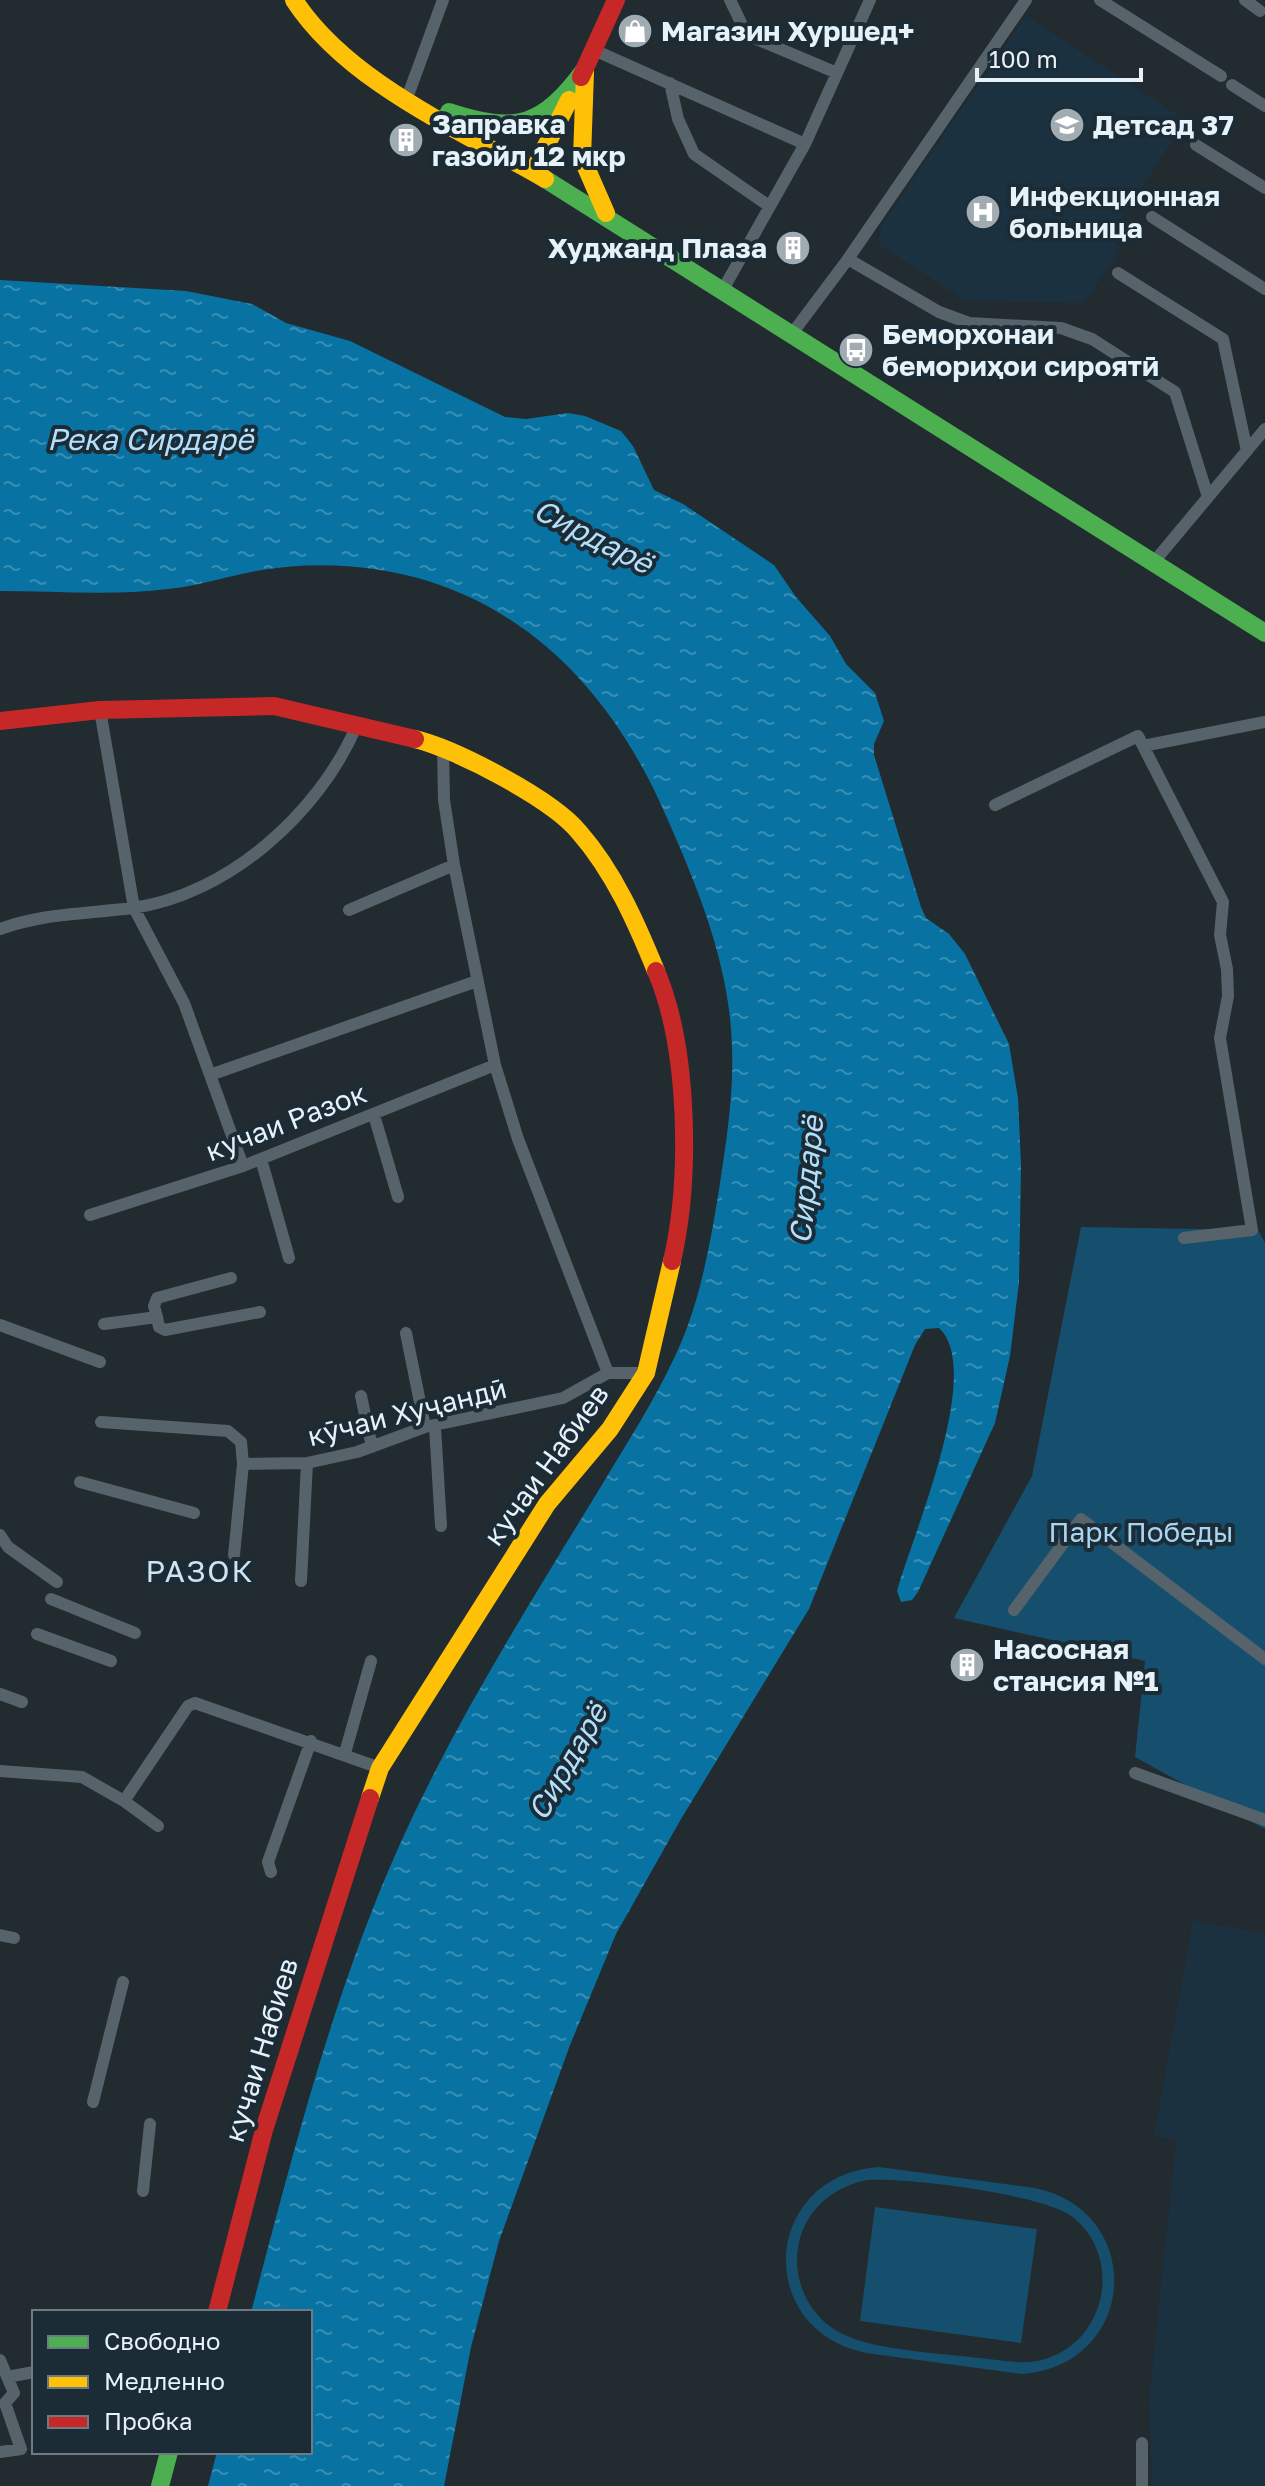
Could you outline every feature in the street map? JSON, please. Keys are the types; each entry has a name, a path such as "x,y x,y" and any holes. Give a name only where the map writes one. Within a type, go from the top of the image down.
{"main road":[{"path":"294,0 309,23 338,53 369,77 606,214 721,293 1265,633"},
{"path":"534,170 616,0"},
{"path":"407,98 477,122 523,124 541,119 554,109 585,69"},
{"path":"585,69 582,158 593,190 606,214"},
{"name":"кучаи Набиев","path":"0,721 100,710 274,706 443,746 514,784 578,830 629,907 666,994 684,1104 680,1227 646,1373 610,1429 547,1504 380,1768 264,2130 218,2310"},
{"path":"160,2486 168,2454"}],"street":[{"path":"407,98 443,0"},
{"path":"730,0 747,35 837,73"},
{"path":"721,293 805,144 870,0"},
{"path":"791,335 848,259 1026,0"},
{"path":"1100,0 1221,76"},
{"path":"1245,0 1260,11"},
{"path":"594,50 805,144"},
{"path":"670,83 678,119 694,154 769,206"},
{"path":"1232,85 1265,106"},
{"path":"1196,145 1265,188"},
{"path":"1152,217 1265,289"},
{"path":"848,259 939,312 969,323 1061,328 1092,339 1175,392 1208,497"},
{"path":"1118,273 1223,339 1247,451"},
{"path":"1153,563 1265,429"},
{"path":"100,710 134,908 184,1003 243,1166"},
{"path":"1143,746 1265,722"},
{"path":"0,929 44,915 134,908 170,899 233,872 292,819 341,761 356,727"},
{"path":"995,805 1138,736 1223,902 1220,935 1227,969 1228,996 1220,1038 1252,1230 1184,1238"},
{"name":"кучаи Набиев","path":"443,746 444,800 454,865 495,1065 518,1139 608,1373"},
{"path":"349,910 454,865"},
{"path":"210,1075 477,981"},
{"name":"кучаи Разок","path":"90,1215 243,1166 495,1065"},
{"path":"374,1115 398,1197"},
{"path":"261,1159 289,1258"},
{"path":"231,1278 157,1298 154,1306 159,1327 165,1330 260,1312"},
{"path":"104,1324 157,1317"},
{"path":"0,1325 100,1362"},
{"path":"406,1333 430,1427 441,1526"},
{"name":"кӯчаи Хуҷандӣ","path":"243,1464 307,1463 372,1447 430,1427 563,1398 608,1373 646,1373"},
{"path":"361,1396 372,1447"},
{"path":"101,1422 228,1431 241,1442 243,1464 234,1555"},
{"path":"301,1581 307,1463"},
{"path":"80,1482 194,1513"},
{"path":"1014,1610 1081,1519 1265,1659"},
{"path":"0,1535 8,1547 57,1582"},
{"path":"51,1599 135,1633"},
{"path":"37,1634 111,1661"},
{"path":"345,1753 371,1661"},
{"path":"0,1694 22,1702"},
{"path":"124,1801 188,1706 195,1703 311,1741 380,1768"},
{"path":"271,1872 268,1862 311,1741"},
{"path":"0,1771 82,1777 124,1801 158,1826"},
{"path":"1135,1773 1265,1820"},
{"path":"0,1935 14,1938"},
{"path":"93,2102 123,1982"},
{"path":"143,2191 150,2124"},
{"path":"0,2360 14,2393 5,2403 21,2449 0,2452"},
{"path":"7,2377 32,2372"},
{"path":"1142,2443 1142,2486"}],"shaded area":[{"path":"1026,16 1186,120 1111,234 1120,250 1084,303 966,301 878,244 881,226"},
{"path":"1193,1920 1265,1934 1265,2486 1152,2486 1149,2402 1176,2141 1154,2136"}],"green space":[{"name":"Парк Победы","path":"1081,1227 1258,1230 1265,1243 1265,1829 1135,1757 1145,1661 954,1618 1032,1476"},
{"path":"879,2167 1035,2188 1072,2203 1097,2226 1111,2255 1114,2287 1106,2318 1088,2345 1060,2365 1022,2374 866,2353 829,2338 804,2315 789,2286 786,2254 794,2223 812,2196 840,2176","holes":["886,2180 942,2184 1006,2195 1059,2209 1074,2218 1089,2235 1099,2255 1102,2276 1101,2297 1094,2317 1082,2335 1066,2349 1045,2359 1021,2362 880,2346 833,2329 812,2308 804,2294 797,2265 801,2235 811,2215 826,2198 856,2183"]},
{"path":"875,2207 1037,2229 1021,2343 860,2321"}],"water":[{"name":"Река Сирдарё","path":"0,280 186,291 252,304 286,323 350,341 505,417 526,419 568,413 585,416 621,431 633,446 654,490 683,504 774,565 796,597 830,636 846,664 875,693 884,721 874,744 874,755 921,907 926,918 949,934 965,954 1009,1044 1018,1098 1021,1166 1019,1282 1010,1356 995,1423 918,1592 912,1600 901,1602 897,1591 940,1456 950,1416 954,1380 951,1349 939,1328 925,1329 915,1345 809,1609 681,1819 616,1934 570,2045 499,2241 471,2347 444,2486 208,2486 216,2454 312,2454 312,2310 252,2310 299,2134 354,1958 376,1900 422,1798 495,1663 650,1404 685,1333 708,1252 729,1119 732,1047 726,988 719,958 690,873 667,818 648,778 602,705 574,672 543,644 508,618 470,597 428,581 388,571 325,565 262,570 147,591 0,591"}],"traffic: fast":[{"path":"449,112 493,123 526,120 541,114 555,103 585,69"},
{"path":"545,179 1265,633"},
{"path":"160,2486 168,2454"}],"traffic: slow":[{"path":"294,0 317,30 375,80 443,123 545,179"},
{"path":"585,72 582,158 606,213"},
{"path":"534,170 569,100"},
{"path":"415,739 478,764 526,791 566,819 592,847 613,881 656,971"},
{"path":"370,1798 380,1768 547,1504 610,1429 646,1373 672,1261"}],"traffic: jam":[{"path":"581,77 616,0"},
{"path":"0,721 100,710 274,706 415,739"},
{"path":"656,971 675,1037 684,1114 682,1192 672,1261"},
{"path":"218,2310 264,2130 370,1798"}],"place":[{"name":"Магазин Хуршед+","path":"635,31"},
{"name":"Детсад 37","path":"1067,125"},
{"name":"Заправка газойл 12 мкр","path":"406,140"},
{"name":"Инфекционная больница","path":"983,212"},
{"name":"Худжанд Плаза","path":"793,248"},
{"name":"Беморхонаи бемориҳои сироятӣ","path":"856,350"},
{"name":"Насосная стансия №1","path":"967,1665"}],"district":[{"name":"РАЗОК","path":"200,1572"}],"water label":[{"name":"Сирдарё","path":"593,537"},
{"name":"Сирдарё","path":"807,1180"},
{"name":"Сирдарё","path":"568,1762"}]}
